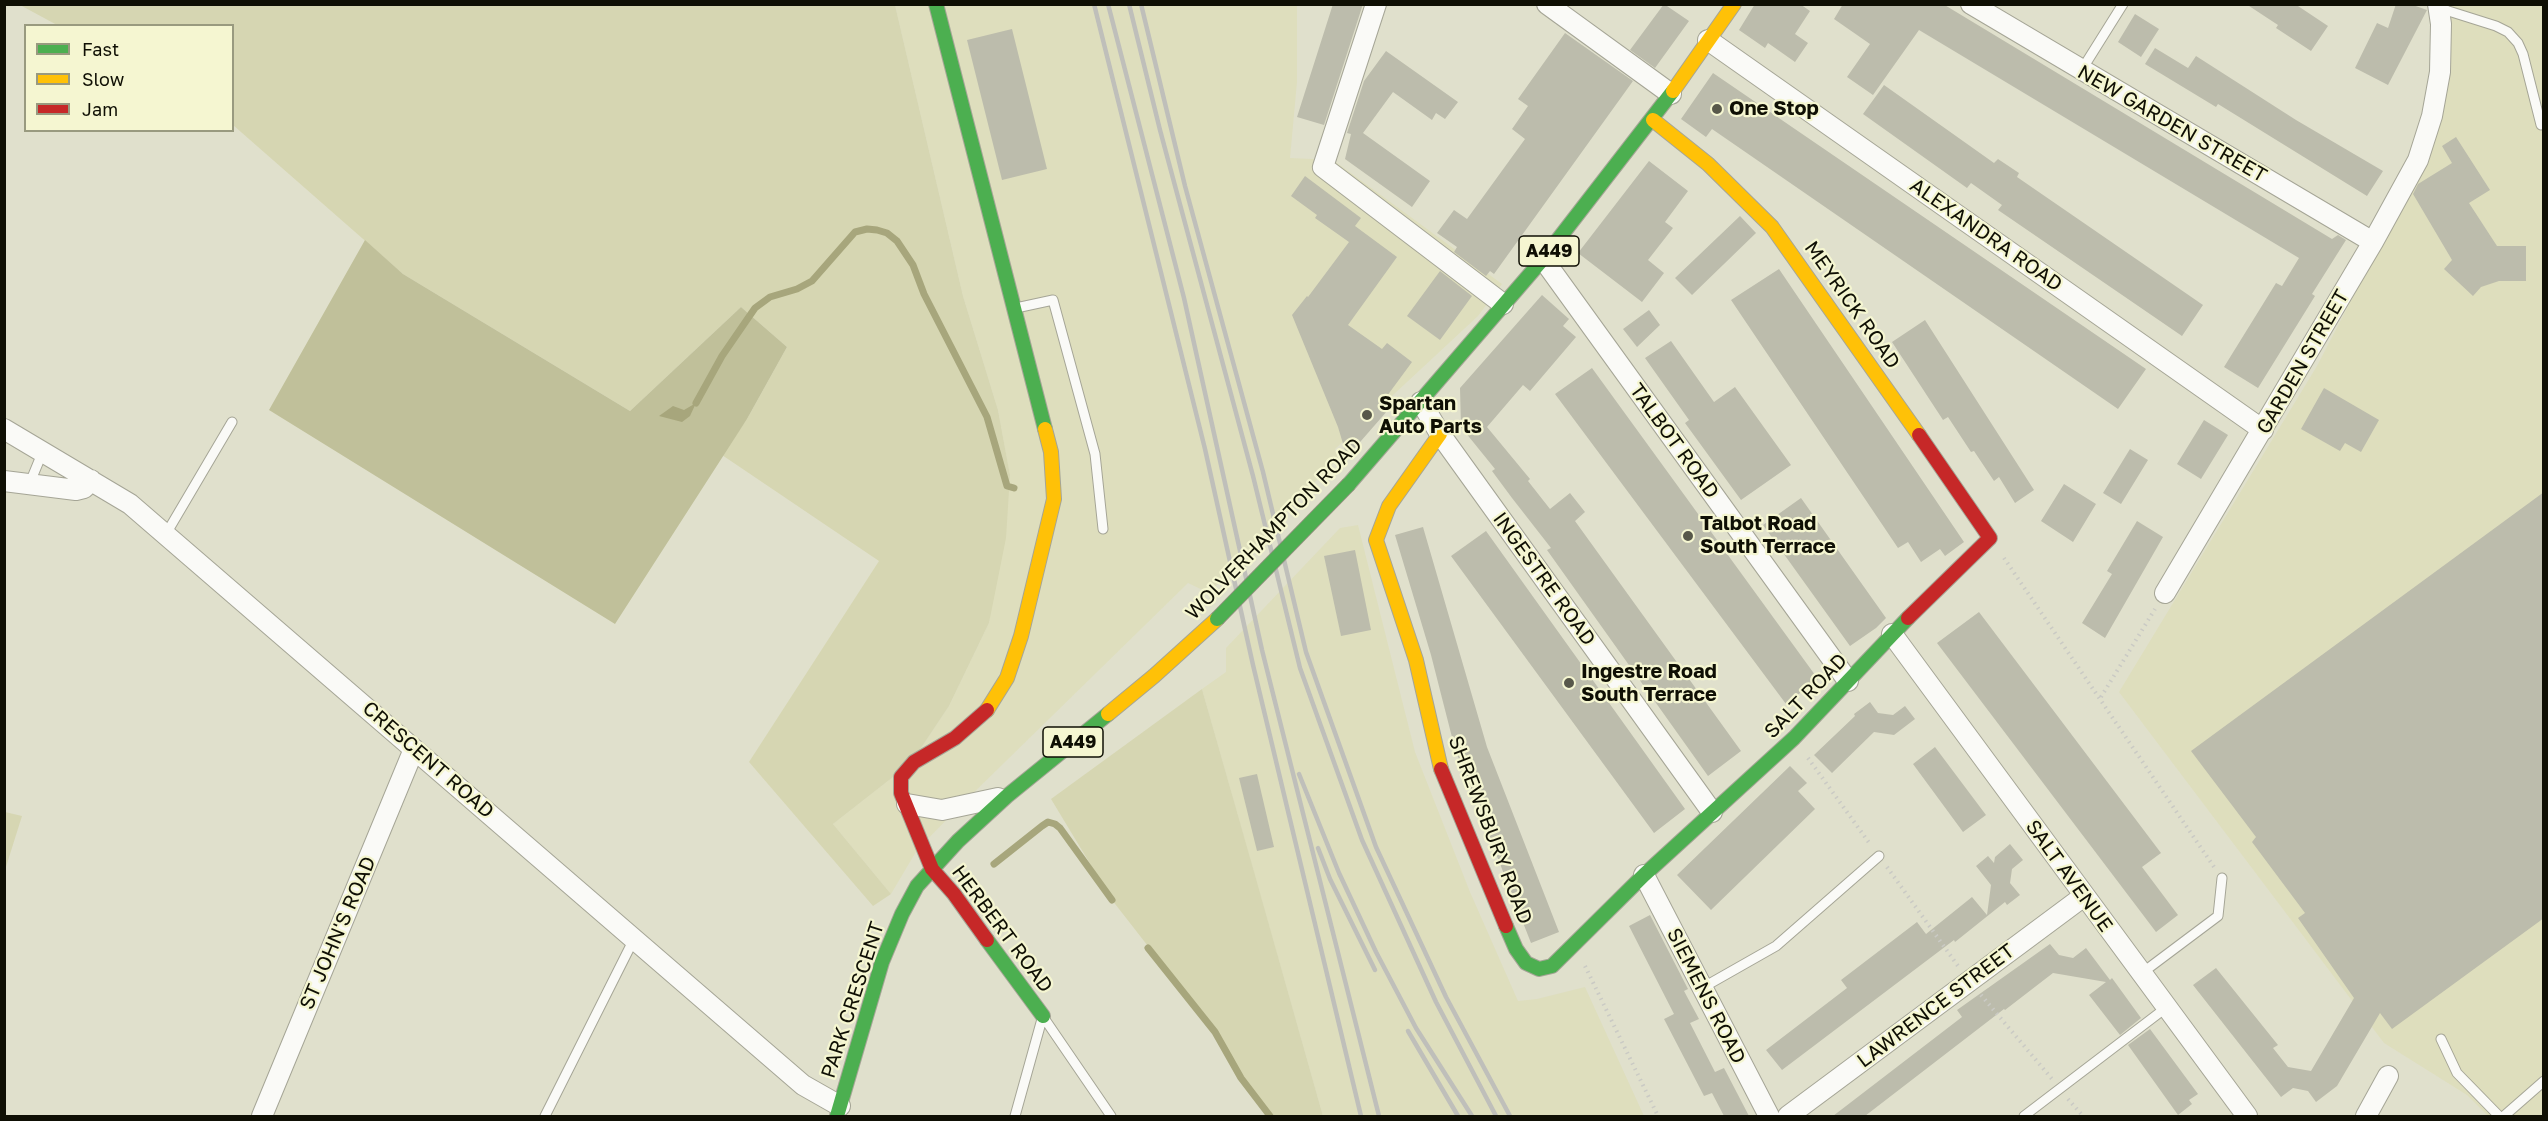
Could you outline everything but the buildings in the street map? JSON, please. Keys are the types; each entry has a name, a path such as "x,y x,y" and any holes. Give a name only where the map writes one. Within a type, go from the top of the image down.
{"main road":[{"path":"932,869 901,793 902,777 915,762 955,738 986,711 1007,678 1021,636 1054,499 1052,452 1013,309 936,4"},
{"name":"WOLVERHAMPTON ROAD","path":"932,869 958,841 1008,796 1154,676 1217,618 1349,484 1543,259 1653,120 1734,4"},
{"name":"MEYRICK ROAD","path":"1653,120 1708,164 1772,227 1803,268 1990,538"},
{"name":"SHREWSBURY ROAD","path":"1440,434 1389,506 1376,540 1416,660 1437,759 1516,949 1526,963 1539,969 1552,966 1644,875"},
{"name":"SALT ROAD","path":"1644,875 1794,738 1892,634 1990,538"},
{"name":"HERBERT ROAD","path":"932,869 954,894 1043,1016"},
{"name":"PARK CRESCENT","path":"838,1111 882,962 902,914 917,886 932,869"}],"street":[{"path":"1376,4 1323,167 1503,304"},
{"path":"1546,4 1671,94"},
{"name":"NEW GARDEN STREET","path":"1971,4 2373,242"},
{"name":"GARDEN STREET","path":"2165,593 2373,242 2418,160 2432,116 2440,72 2441,24 2438,6"},
{"name":"ALEXANDRA ROAD","path":"1708,40 2263,430"},
{"name":"TALBOT ROAD","path":"1543,259 1848,681"},
{"name":"INGESTRE ROAD","path":"1420,402 1440,434 1712,812"},
{"name":"CRESCENT ROAD","path":"4,429 130,504 803,1085 838,1111"},
{"path":"4,481 76,490 84,488 91,480"},
{"name":"SALT AVENUE","path":"1892,634 2167,1007 2238,1113"},
{"name":"ST JOHN'S ROAD","path":"262,1116 414,749"},
{"path":"907,804 942,810 1008,796"},
{"name":"SIEMENS ROAD","path":"1644,875 1769,1116"},
{"name":"LAWRENCE STREET","path":"1788,1116 2084,896"},
{"path":"2366,1116 2388,1076"}],"lane":[{"path":"2081,71 2123,4"},
{"path":"2438,6 2496,26 2508,32 2518,43 2523,54 2541,125"},
{"path":"1013,309 1053,300 1095,454 1103,529"},
{"path":"166,534 232,422"},
{"path":"29,485 43,451"},
{"path":"1702,988 1776,946 1879,856"},
{"path":"2142,973 2218,916 2222,878"},
{"path":"545,1116 634,939"},
{"path":"2024,1116 2167,1007"},
{"path":"1043,1016 1112,1116"},
{"name":"HERBERT ROAD","path":"1015,1116 1043,1016"},
{"path":"2441,1039 2457,1073 2499,1116"},
{"path":"2504,1116 2544,1081"}],"path":[{"path":"1990,538 2101,697 2222,878"},
{"path":"2101,697 2165,593"},
{"path":"1794,738 1970,982 2083,1116"},
{"path":"1574,943 1659,1116"}],"shaded area":[{"path":"20,5 895,5 963,296 998,410 1010,475 1006,538 989,623 949,706 911,763 833,824 891,894 873,906 749,762 879,561 722,455 747,419 787,347 741,307 630,411 403,274 234,126 234,24 55,24"},
{"path":"895,5 1297,5 1297,82 1290,158 1333,160 1502,284 1478,316 1335,449 1338,458 1209,593 1188,583 958,808 917,850 891,894 833,824 911,763 949,706 989,623 1010,476 998,410 963,296"},
{"path":"2448,5 2543,5 2543,1116 2488,1116 2467,1095 2384,1043 2119,692 2317,366 2421,166"},
{"path":"365,240 403,274 630,411 741,307 787,347 747,419 615,624 269,410"},
{"path":"696,403 690,416 682,422 659,416 673,406 684,410"},
{"path":"1358,525 1415,752 1470,892 1518,1001 1537,999 1585,987 1644,1116 1323,1116 1202,689 1226,672 1226,648 1340,528"},
{"path":"1202,689 1323,1116 1274,1116 1265,1110 1241,1078 1215,1032 1112,900 1051,799"},
{"path":"4,812 22,816 5,870"}],"waterway":[{"path":"696,403 722,356 755,308 770,297 797,289 812,281 855,232 867,229 877,230 887,233 897,241 913,265 924,294 987,417 1007,486 1014,488"},
{"path":"994,864 1048,822 1055,824 1112,900"},
{"path":"1148,948 1215,1032 1241,1078 1270,1116"}],"railway":[{"path":"1094,4 1205,449 1253,665 1361,1116"},
{"path":"1108,4 1184,298 1262,650 1379,1116"},
{"path":"1129,4 1160,130 1253,476 1300,668 1362,840 1436,1002 1496,1116"},
{"path":"1141,4 1185,186 1263,472 1306,652 1376,847 1446,997 1510,1116"},
{"path":"1299,774 1339,873 1376,952 1416,1028 1472,1116"},
{"path":"1318,848 1330,879 1375,970"},
{"path":"1408,1031 1458,1116"}],"traffic: fast":[{"path":"936,4 1045,429"},
{"path":"1349,484 1543,259 1673,91"},
{"path":"1217,619 1349,484"},
{"path":"1506,926 1516,949 1526,963 1539,969 1552,966 1644,875 1794,738 1908,618"},
{"path":"837,1116 882,962 902,914 917,886 958,841 1007,796 1108,714"},
{"path":"987,940 1043,1016"}],"traffic: slow":[{"path":"1673,91 1734,4"},
{"path":"1653,120 1708,164 1772,227 1919,435"},
{"path":"987,710 1007,678 1021,636 1054,499 1051,452 1045,429"},
{"path":"1440,434 1389,506 1376,540 1416,660 1441,769"},
{"path":"1108,714 1217,619"}],"traffic: jam":[{"path":"1908,618 1990,538 1919,435"},
{"path":"987,710 955,738 914,762 901,777 901,793 932,869 954,894 987,940"},
{"path":"1441,769 1506,926"}],"place":[{"name":"One Stop","path":"1717,109"},
{"name":"Spartan Auto Parts","path":"1367,415"},
{"name":"Talbot Road South Terrace","path":"1688,536"},
{"name":"Ingestre Road South Terrace","path":"1569,683"}]}
